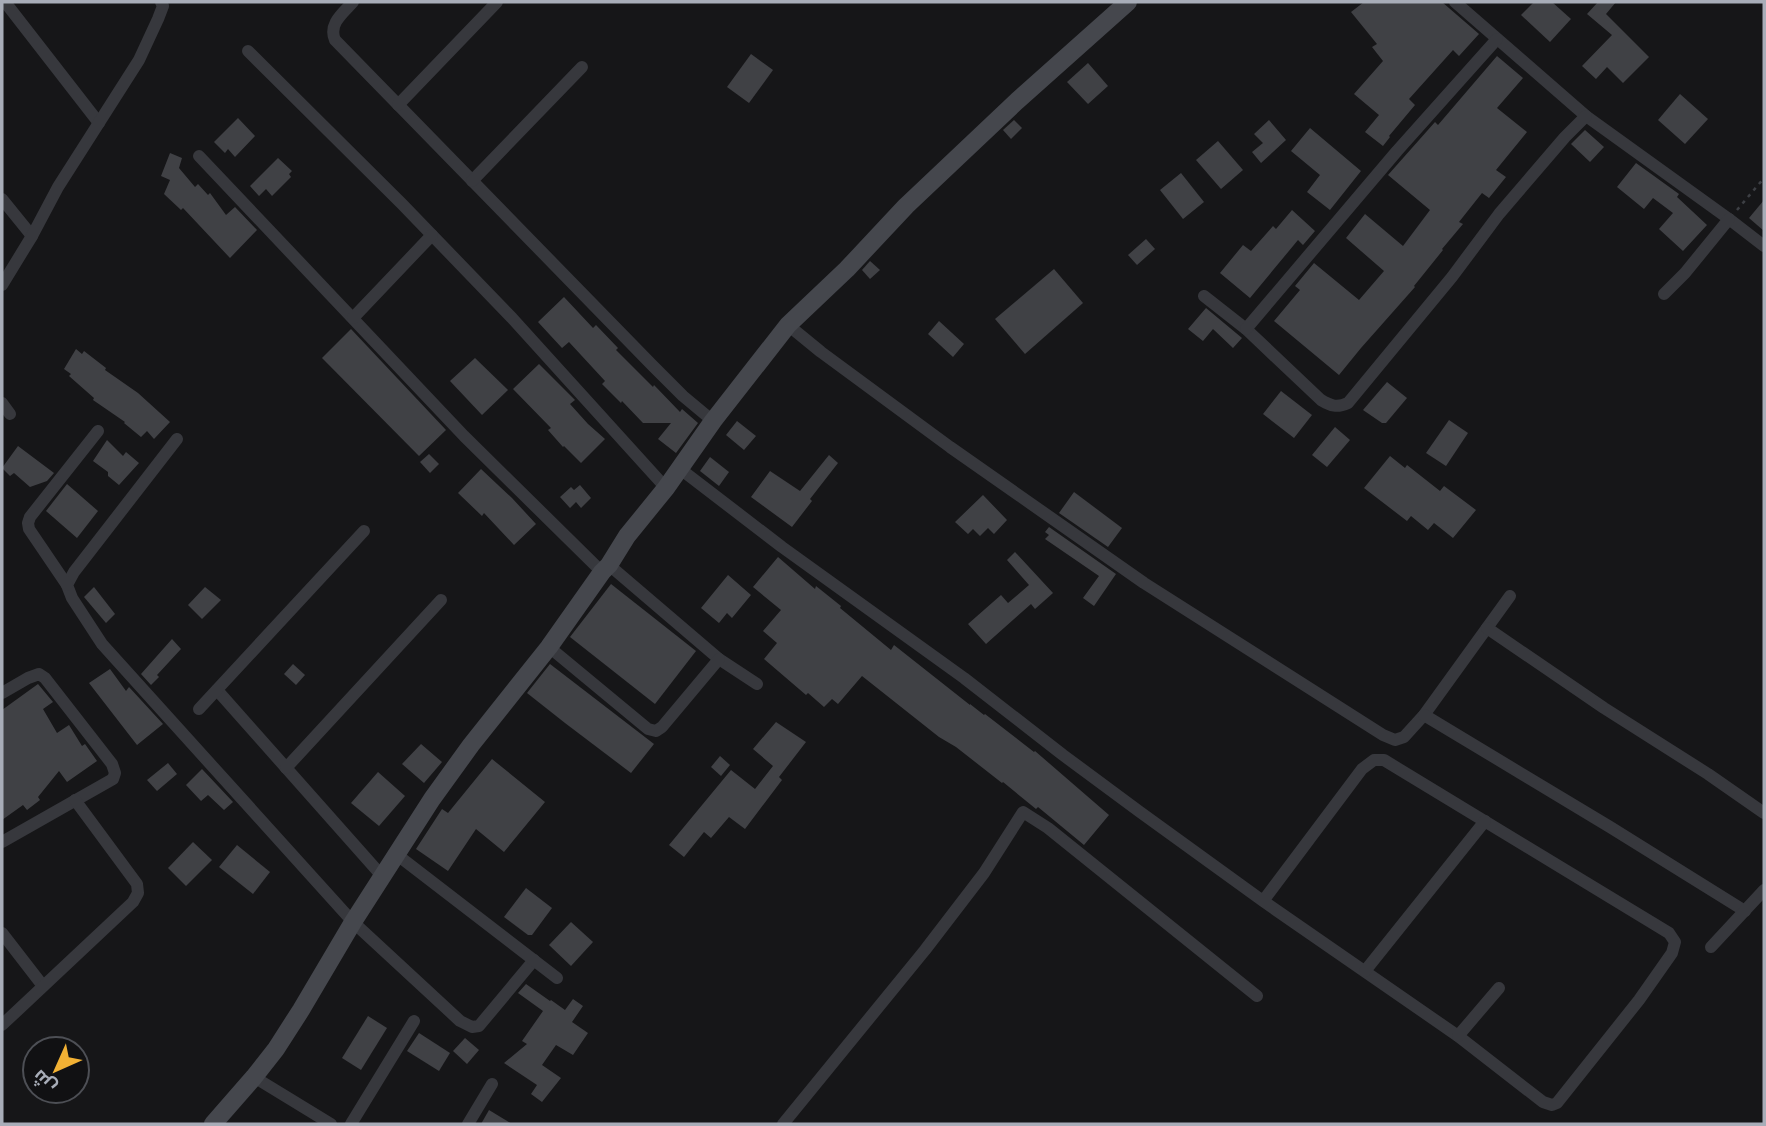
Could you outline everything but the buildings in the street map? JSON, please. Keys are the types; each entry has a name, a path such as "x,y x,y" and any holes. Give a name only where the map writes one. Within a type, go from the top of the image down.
{"main road":[{"path":"213,1124 276,1049 432,799 549,647 713,421 788,325 847,269 906,206 1017,101 1128,2"}],"street":[{"path":"5,2 99,123"},
{"path":"2,285 58,187 139,60 159,19 163,6 161,2"},
{"path":"353,2 334,23 332,33 335,40 683,396 713,421"},
{"path":"397,105 497,2"},
{"path":"1455,2 1586,116 1764,247"},
{"path":"1246,329 1397,151 1497,39"},
{"path":"248,51 512,318 666,488"},
{"path":"472,181 582,67"},
{"path":"1204,296 1246,329 1321,400 1331,406 1348,403 1452,277 1499,215 1564,137 1586,116"},
{"path":"199,156 464,436 606,569 719,659 757,684"},
{"path":"2,199 32,236"},
{"path":"1664,294 1685,274 1729,219"},
{"path":"354,318 432,235"},
{"path":"788,325 950,447 1144,583 1383,735 1395,740 1404,737 1424,715 1510,596"},
{"path":"98,431 28,523 29,529 102,644 353,922 460,1021 472,1027 479,1026 534,960"},
{"path":"67,585 74,572 177,439"},
{"path":"679,468 1063,755 1263,901 1458,1036 1544,1102 1552,1105 1558,1103 1639,999 1672,953 1675,942 1669,933 1384,760 1374,760 1362,769 1263,901"},
{"path":"199,709 365,531"},
{"path":"286,768 442,600"},
{"path":"1487,628 1764,813"},
{"path":"549,647 648,729 656,731 719,659"},
{"path":"2,694 28,678 39,674 45,678 111,764 115,773 113,779 2,842"},
{"path":"217,690 382,876"},
{"path":"1424,715 1745,911"},
{"path":"2,1025 133,902 138,893 137,884 75,800"},
{"path":"783,1124 984,873 1023,812 1048,828 1257,996"},
{"path":"1365,971 1485,821"},
{"path":"396,854 557,978"},
{"path":"1711,947 1764,890"},
{"path":"2,933 43,986"},
{"path":"1458,1036 1499,988"},
{"path":"351,1124 414,1021"},
{"path":"254,1077 331,1124"},
{"path":"468,1124 492,1084"}],"path":[{"path":"1729,219 1764,178"}]}
